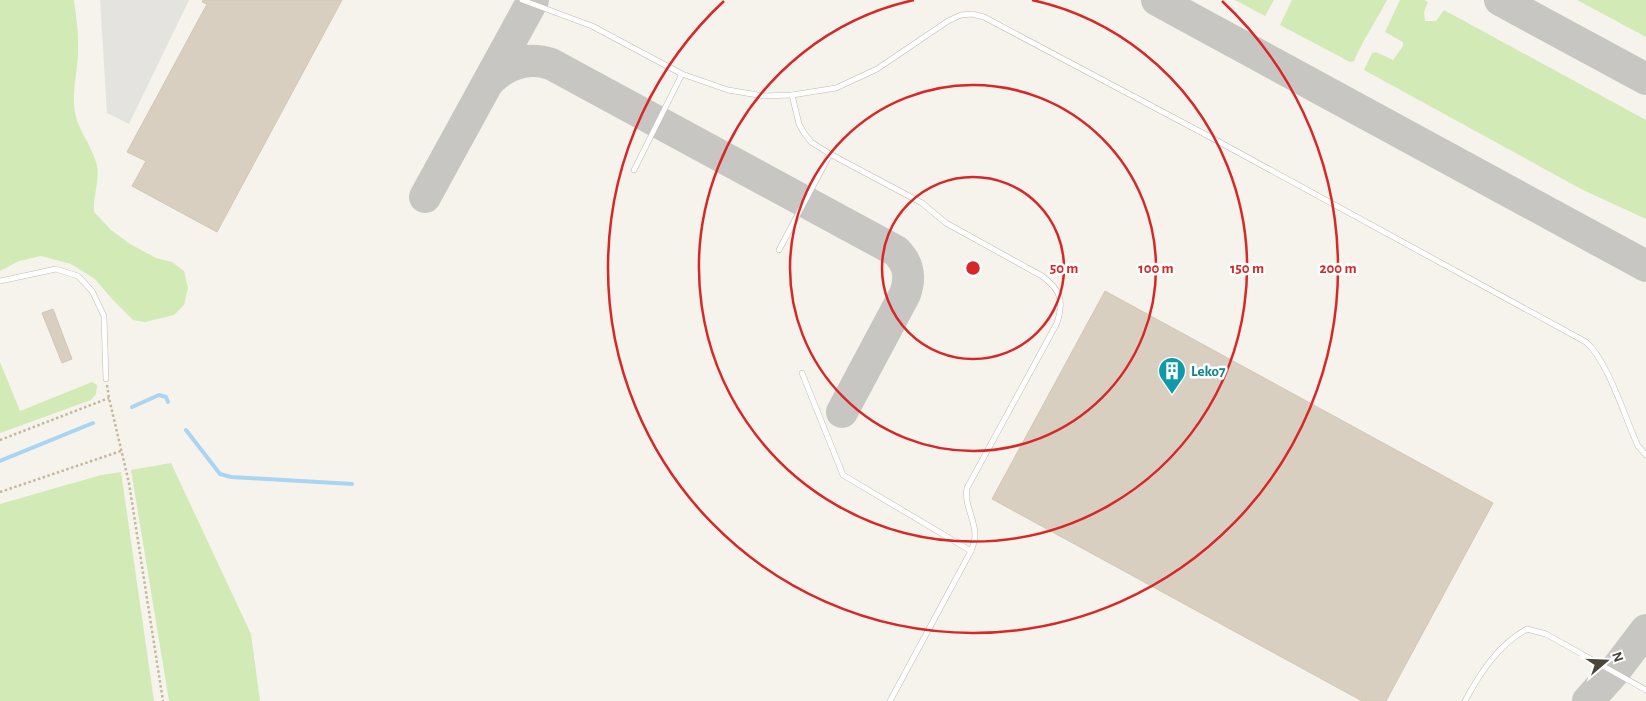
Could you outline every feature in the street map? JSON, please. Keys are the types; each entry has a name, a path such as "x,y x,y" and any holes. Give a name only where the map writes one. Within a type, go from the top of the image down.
{"lane":[{"path":"522,0 592,26 682,74 728,90 748,95 764,96 792,96 836,88 877,69 948,21 961,15 972,14 984,17 1212,138 1586,342 1593,348 1602,363 1638,446 1646,455"},
{"path":"634,170 682,74"},
{"path":"792,96 799,124 811,142 922,203 946,223 1042,276 1058,291 1061,311 1057,324 967,488 967,505 975,533 971,551 890,701"},
{"path":"779,250 830,154"},
{"path":"0,281 56,269 78,276 92,290 104,316 106,379"},
{"path":"802,373 843,475 971,551"},
{"path":"1465,701 1488,663 1508,642 1527,629 1546,634 1646,690"}],"path":[{"path":"106,379 108,398 129,483 163,701"},
{"path":"0,440 108,398"},
{"path":"0,492 121,451"}],"green space":[{"path":"0,0 74,0 78,44 74,104 77,120 96,162 97,180 94,212 111,230 130,244 156,258 172,262 184,271 188,288 184,305 174,315 145,322 133,320 95,279 71,264 41,256 19,261 0,271"},
{"path":"1235,0 1274,0 1265,16"},
{"path":"1292,0 1387,0 1354,61 1350,62 1280,25"},
{"path":"1400,0 1424,0 1428,2 1424,12 1425,21 1436,21 1444,10 1646,120 1646,219 1581,189 1364,70 1372,53 1376,52 1393,60 1403,46 1403,42 1385,32"},
{"path":"1577,0 1646,0 1646,37"},
{"path":"0,362 20,411 92,382 97,385 96,394 91,400 0,433"},
{"path":"171,463 251,634 260,701 169,701 131,470"},
{"path":"121,472 154,701 0,701 0,504 101,475"}],"shaded area":[{"path":"100,0 189,0 129,124 107,113"}],"building":[{"path":"203,0 342,0 217,232 132,186 146,161 127,152 207,4 202,2"},
{"name":"Leko7","path":"1105,291 1493,503 1386,701 1362,701 992,499"},
{"path":"53,309 72,359 62,363 42,313"}],"waterway":[{"path":"132,407 159,395 166,397 168,402"},
{"path":"0,461 93,423"},
{"path":"186,430 220,474 231,477 352,484"}],"taxiway":[{"path":"425,197 533,0"},
{"path":"1157,0 1646,266"},
{"path":"1500,0 1646,79"},
{"path":"490,80 503,70 518,63 534,61 551,64 896,251 904,261 908,271 905,294 842,412"},
{"path":"1588,701 1614,672 1646,630"}],"place":[{"name":"Leko7","path":"1172,395"}]}
